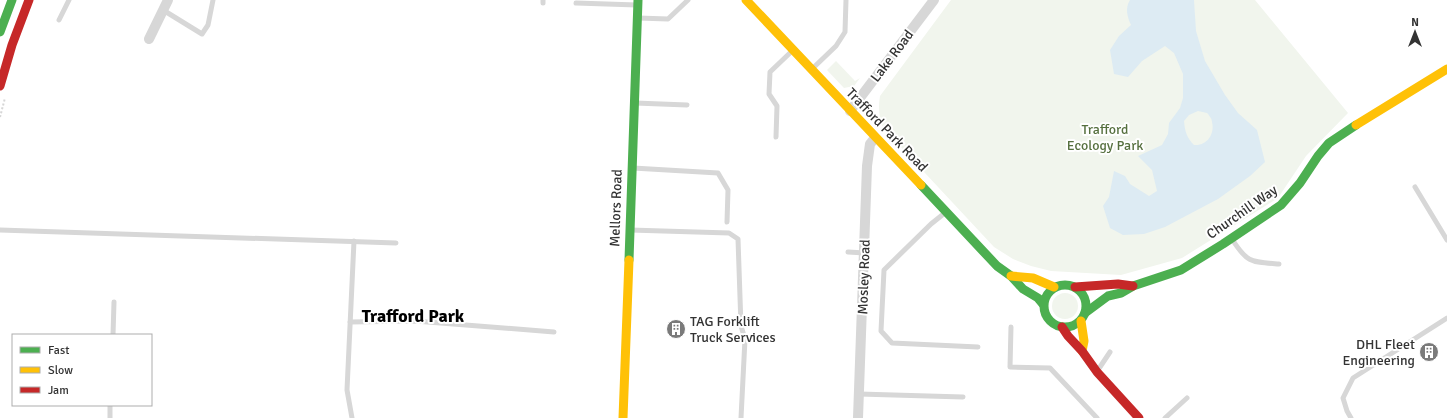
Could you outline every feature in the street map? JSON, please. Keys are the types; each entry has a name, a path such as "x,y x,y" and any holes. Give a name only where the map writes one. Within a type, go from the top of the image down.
{"street":[{"path":"0,32 12,0"},
{"path":"0,86 12,45 29,0"},
{"path":"149,39 168,0"},
{"name":"Trafford Park Road","path":"746,0 985,254 997,266 1012,276 1023,289 1038,298 1043,304"},
{"name":"Lake Road","path":"850,111 934,0"},
{"name":"Mellors Road","path":"623,418 638,3"},
{"name":"Churchill Way","path":"1083,317 1108,296 1121,293 1133,286 1181,270 1281,205 1292,194 1318,156 1329,143 1347,130 1447,69"},
{"name":"Mosley Road","path":"858,418 868,151 870,144 875,138"},
{"name":"Trafford Park Road","path":"1012,276 1024,276 1046,282 1054,287"},
{"path":"1082,351 1084,341 1083,317 1086,305 1085,298 1075,287 1065,284 1054,287 1048,292 1043,304 1044,311 1050,322 1062,327 1074,325 1083,317"},
{"name":"Churchill Way","path":"1075,287 1118,284 1133,286"},
{"path":"1062,327 1098,372 1139,418"}],"lane":[{"path":"59,20 69,0"},
{"path":"163,10 202,34 208,25 213,0"},
{"path":"637,18 668,19 688,0"},
{"path":"811,70 836,46 845,32 846,0"},
{"path":"576,3 638,3"},
{"path":"776,137 777,106 769,94 770,72 793,50"},
{"path":"634,103 687,105"},
{"path":"632,168 718,173 728,190 727,222"},
{"path":"1414,187 1447,240"},
{"path":"947,212 931,224 884,270 881,331 892,343 978,348"},
{"path":"0,230 396,243"},
{"path":"629,230 729,233 738,239 742,326 745,339 741,418"},
{"path":"1232,238 1247,259 1256,262 1279,264"},
{"path":"352,418 347,390 354,241"},
{"path":"848,252 864,253"},
{"path":"113,334 114,302"},
{"path":"1352,418 1347,411 1343,398 1353,378 1447,318"},
{"path":"350,322 415,321 554,332"},
{"path":"1011,327 1010,367 1050,368 1098,418"},
{"path":"1098,372 1101,364 1110,352"},
{"path":"859,394 964,397"},
{"path":"1165,418 1187,398"},
{"path":"110,406 110,418"}],"green space":[{"name":"Trafford Ecology Park","path":"951,0 1255,0 1348,113 1306,156 1278,198 1182,258 1121,275 1051,271 1031,266 1013,259 994,247 883,128 879,108 880,96"},
{"path":"836,61 855,81 860,78 854,86 844,88 827,70"},
{"path":"1065,293 1074,297 1078,306 1074,315 1065,319 1056,315 1052,306 1056,297"}],"shaded area":[{"path":"1130,0 1194,0 1196,31 1205,61 1225,95 1238,113 1257,130 1265,162 1250,176 1218,199 1165,227 1144,234 1123,235 1110,228 1103,206 1109,197 1114,171 1125,176 1130,184 1149,196 1157,191 1152,170 1138,156 1162,145 1168,134 1169,123 1180,108 1183,98 1183,74 1174,53 1165,46 1142,61 1128,77 1114,74 1110,50 1119,36 1131,25 1127,12 1127,6","holes":["1198,111 1207,113 1213,126 1211,135 1203,144 1194,145 1187,134 1184,121 1189,115"]}],"traffic: fast":[{"path":"0,32 12,0"},
{"path":"629,260 638,0"},
{"path":"1085,313 1108,296 1121,293 1133,286 1181,270 1281,205 1300,183 1318,156 1329,143 1356,125"},
{"path":"921,185 997,266 1011,276 1023,289 1038,298 1043,304"},
{"path":"1061,285 1069,285 1077,288 1083,294 1086,306 1083,318 1077,324 1069,327 1061,327 1053,324 1047,318 1044,310 1044,302 1047,294 1053,288 1061,285"}],"traffic: slow":[{"path":"746,0 921,185"},
{"path":"1356,125 1447,69"},
{"path":"623,418 629,260"},
{"path":"1011,276 1033,278 1054,287"},
{"path":"1081,321 1084,341 1082,351"}],"traffic: jam":[{"path":"0,86 12,45 29,0"},
{"path":"1075,287 1118,284 1133,286"},
{"path":"1062,327 1097,372 1139,418"}],"place":[{"name":"TAG Forklift Truck Services","path":"676,329"},
{"name":"DHL Fleet Engineering","path":"1429,352"}],"district":[{"name":"Trafford Park","path":"413,316"}]}
